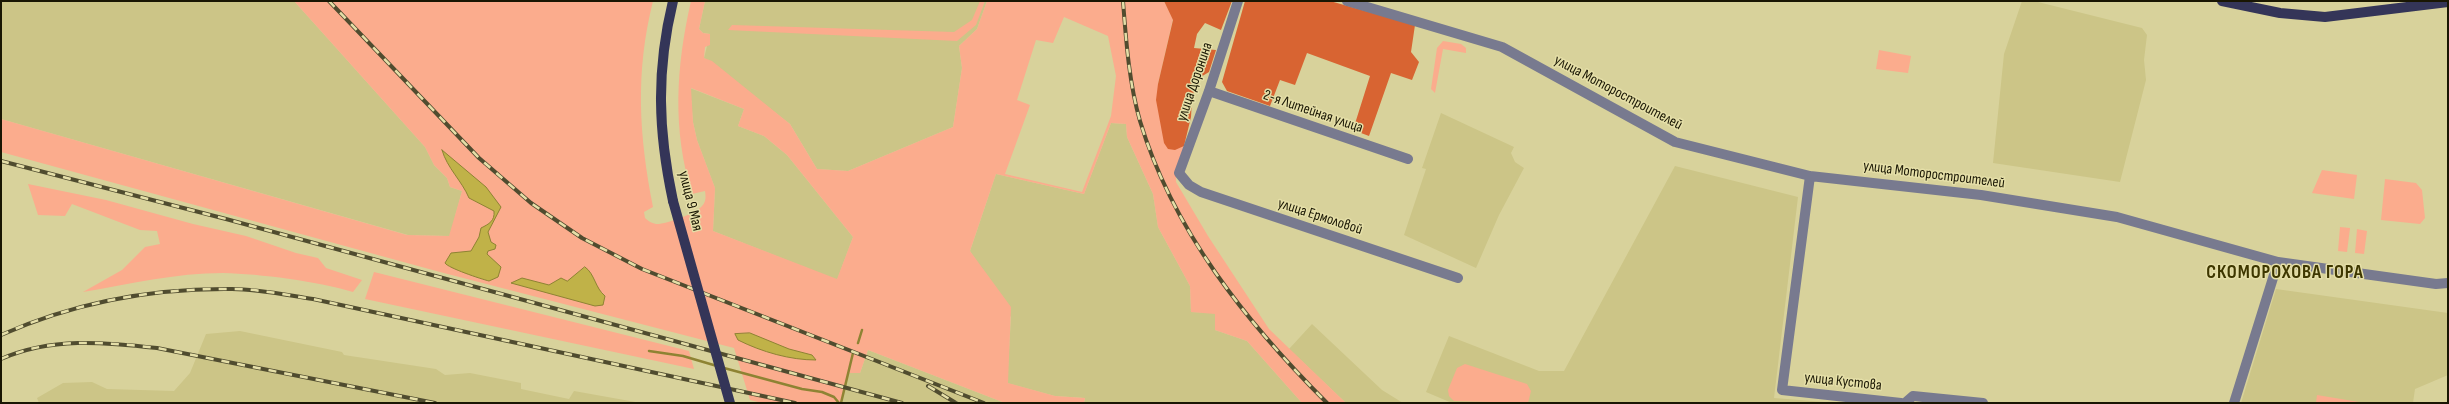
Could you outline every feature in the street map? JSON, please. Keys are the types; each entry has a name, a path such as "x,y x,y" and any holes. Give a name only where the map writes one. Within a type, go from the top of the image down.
{"main road":[{"name":"улица 9 Мая","path":"672,1 661,68 660,94 663,148 673,201 730,403"},
{"path":"2222,1 2280,13 2325,17 2448,2"}],"street":[{"name":"улица Доронина","path":"1179,173 1209,91 1238,1"},
{"name":"улица Моторостроителей","path":"1347,1 1378,5 1439,28 1502,47 1675,142 1810,176 1981,195 2117,217 2278,262 2436,284 2448,283"},
{"name":"2-я Литейная улица","path":"1209,91 1408,159"},
{"name":"улица Ермоловой","path":"1179,173 1189,185 1201,192 1458,278"},
{"name":"улица Кустова","path":"1810,176 1782,390 1901,403"},
{"path":"2234,403 2278,262"},
{"path":"1905,403 1913,396 1983,403"}],"shaded area":[{"path":"1,1 294,1 425,147 434,165 447,178 450,187 462,191 450,236 408,235 1,119"},
{"path":"294,1 653,1 643,53 641,104 645,155 653,207 644,212 645,218 650,222 660,224 673,221 699,209 704,203 706,195 705,191 692,194 681,146 679,122 679,74 691,1 705,1 699,29 703,33 710,34 710,45 705,47 704,58 712,61 790,124 817,169 848,171 953,127 962,68 959,46 977,29 987,1 1164,1 1173,19 1158,84 1184,146 1176,172 1176,182 1208,236 1269,329 1346,403 1302,403 1247,341 1215,330 1215,314 1191,312 1190,286 1158,227 1153,194 1127,137 1126,124 1111,123 1084,194 996,174 970,251 1011,307 1008,383 1055,396 1085,398 1084,403 1005,403 868,350 860,373 849,373 841,403 762,403 750,400 734,348 440,272 1,152 1,119 407,235 449,236 462,191 450,187 447,178 434,165 425,147","holes":["1064,17 1108,36 1116,76 1111,116 1082,192 1005,174 1030,105 1017,100 1036,40 1053,43","691,88 744,109 738,126 764,136 787,155 853,237 837,279 713,231 715,188 697,140 693,122"]},
{"path":"705,1 987,1 977,29 959,46 962,68 953,127 848,171 817,169 790,124 704,58 710,34 703,33 699,29"},
{"path":"980,1 985,1 976,25 957,41 728,30 732,25 954,32 972,20"},
{"path":"1164,1 1232,1 1221,30 1205,23 1197,34 1194,48 1216,50 1209,72 1199,78 1192,99 1191,117 1184,146 1175,150 1168,149 1164,143 1156,100 1158,84 1173,20"},
{"path":"1245,1 1330,1 1415,25 1411,52 1419,62 1412,80 1391,73 1369,136 1353,130 1370,76 1307,53 1295,85 1280,80 1270,106 1227,91 1222,82"},
{"path":"2022,1 2034,1 2142,28 2147,35 2144,60 2146,80 2120,182 1993,163 2004,54"},
{"path":"1443,41 1461,44 1466,48 1466,53 1443,49 1435,93 1431,89 1437,48"},
{"path":"1879,50 1911,56 1908,73 1876,69"},
{"path":"690,88 744,109 738,126 764,136 787,155 853,237 837,280 713,231 715,188 697,140 693,122"},
{"path":"1441,113 1514,147 1511,153 1515,162 1524,168 1499,215 1476,268 1404,235 1426,169 1422,168"},
{"path":"1111,123 1126,124 1127,137 1153,194 1158,227 1190,286 1191,312 1215,313 1215,330 1247,341 1302,403 1084,403 1085,398 1055,396 1007,383 1011,317 970,251 996,174 1084,194"},
{"path":"442,150 486,187 501,207 488,232 491,242 496,245 495,249 488,251 487,254 501,267 498,277 489,281 472,276 445,263 451,253 471,251 479,237 481,228 489,224 494,217 494,211 469,198 463,186 447,163"},
{"path":"1675,166 1798,197 1774,398 1837,403 1452,403 1426,392 1449,336 1539,371 1564,371"},
{"path":"2322,170 2357,175 2354,199 2312,193"},
{"path":"2385,179 2416,183 2422,190 2425,218 2420,224 2381,220"},
{"path":"28,184 106,200 193,224 246,236 296,253 318,258 326,268 362,280 353,292 306,281 238,274 205,273 83,292 122,270 145,247 160,244 157,231 140,230 72,204 65,216 38,215"},
{"path":"2340,227 2350,228 2347,252 2338,251"},
{"path":"2357,229 2367,231 2364,254 2355,253"},
{"path":"585,267 591,273 599,289 605,296 603,305 595,306 511,283 522,278 549,285 561,278 567,281"},
{"path":"374,272 689,351 694,369 365,299"},
{"path":"2276,289 2448,313 2448,375 2415,389 2413,403 2241,403"},
{"path":"1312,324 1382,390 1403,403 1346,403 1289,349"},
{"path":"240,331 342,352 344,355 436,369 445,375 470,373 521,383 521,389 569,399 574,391 641,403 39,403 37,398 63,383 92,382 107,389 174,391 190,373 206,334"},
{"path":"750,333 789,349 812,355 816,360 796,359 766,352 738,340 735,334"},
{"path":"868,350 1005,403 841,403 849,373 860,373"},
{"path":"1465,364 1527,384 1531,391 1528,403 1454,401 1449,396 1448,390 1457,368"},
{"path":"2317,395 2365,403 2316,403"}],"waterway":[{"path":"858,343 862,330"},
{"path":"649,351 683,356 717,366"},
{"path":"841,403 853,353"},
{"path":"724,368 802,389 822,392 834,397 839,403"}],"railway":[{"path":"329,1 479,158 531,203 582,238 642,269 984,403"},
{"path":"1123,1 1128,61 1136,107 1154,161 1172,200 1193,237 1241,308 1297,372 1327,403"},
{"path":"1,161 226,219 902,403"},
{"path":"1,335 56,314 114,300 172,291 202,289 252,290 313,299 795,403"},
{"path":"1,359 20,352 58,344 98,343 157,348 435,403"},
{"path":"928,386 956,403"}],"district":[{"name":"СКОМОРОХОВА ГОРА","path":"2285,273"}]}
